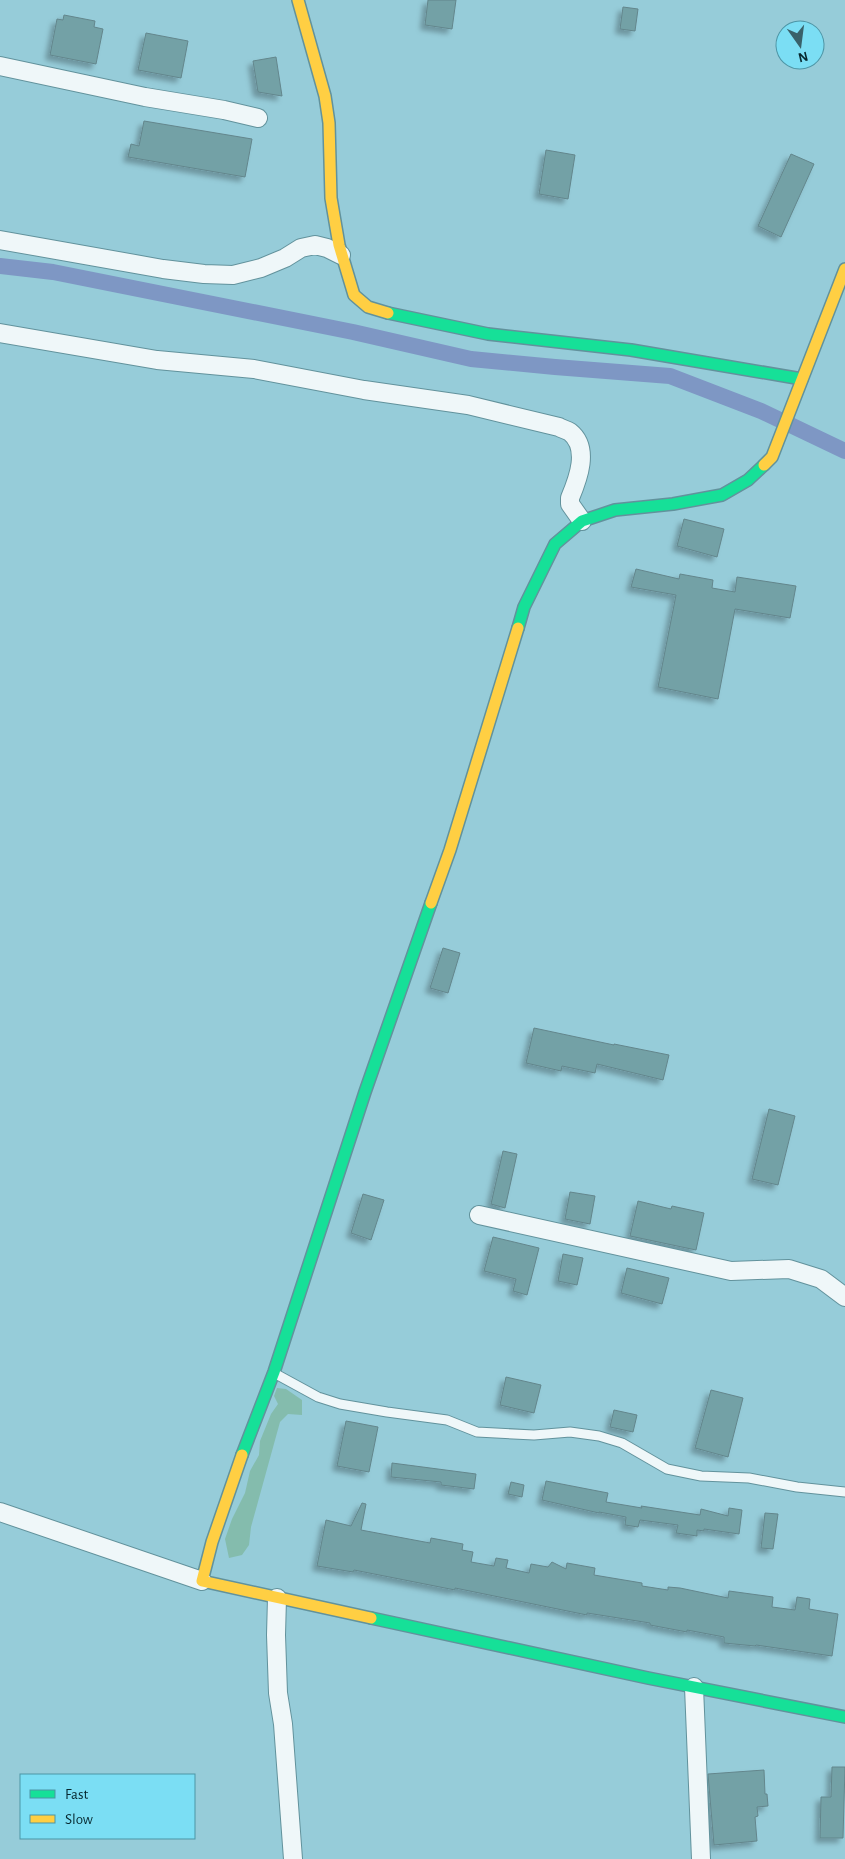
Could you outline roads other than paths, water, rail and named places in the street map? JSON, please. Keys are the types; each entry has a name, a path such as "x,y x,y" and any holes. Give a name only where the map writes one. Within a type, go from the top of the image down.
{"street":[{"path":"298,0 325,96 329,123 331,198 341,255 354,295 368,307 390,314 488,334 631,350 802,379"},
{"path":"0,66 145,97 224,110 258,118"},
{"path":"0,240 162,269 204,274 233,275 261,268 285,258 300,248 315,245 327,248 341,255"},
{"path":"202,1581 212,1542 230,1487 274,1372 366,1092 450,850 524,607 556,544 582,521 615,510 673,504 722,495 748,480 772,457 845,269"},
{"path":"0,333 157,360 254,369 364,390 468,405 559,427 570,432 580,446 581,465 570,498 570,504 582,521"},
{"path":"479,1215 732,1271 788,1269 821,1279 845,1297"},
{"path":"0,1512 202,1581 694,1687 845,1717"},
{"path":"277,1598 278,1693 283,1724 292,1859"},
{"path":"694,1687 700,1859"}],"lane":[{"path":"274,1372 318,1397 340,1404 447,1420 477,1432 534,1436 570,1432 599,1436 622,1443 667,1469 701,1476 749,1478 797,1487 845,1492"}],"waterway":[{"path":"0,266 53,272 353,332 471,359 670,376 761,411 845,451"}]}
